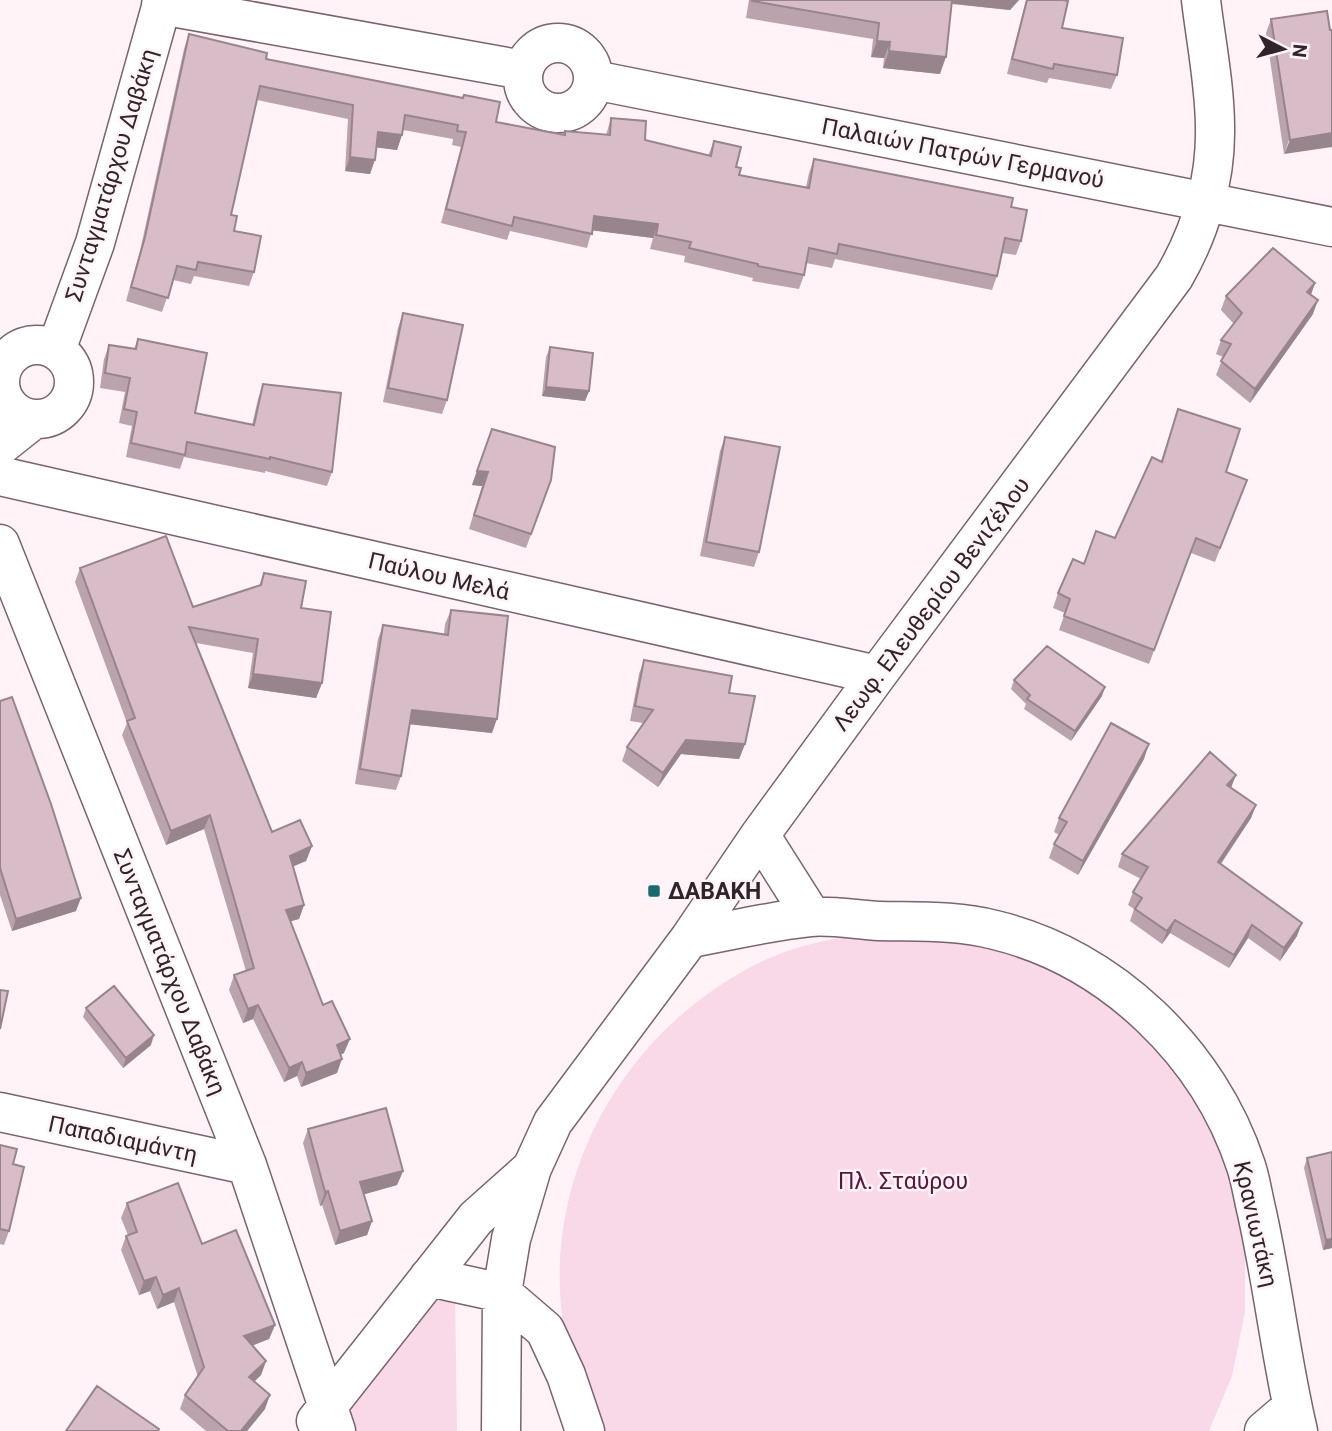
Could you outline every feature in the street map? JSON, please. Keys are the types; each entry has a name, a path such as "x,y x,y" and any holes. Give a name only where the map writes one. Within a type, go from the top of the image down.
{"street":[{"name":"Λεωφ. Ελευθερίου Βενιζέλου","path":"501,1431 502,1293 511,1239 532,1168 553,1122 691,938 761,835 877,675 1174,277 1187,254 1206,201 1214,159 1215,128 1201,0"},
{"path":"162,2 523,70"},
{"name":"Συνταγματάρχου Δαβάκη","path":"56,350 94,243 162,2"},
{"path":"569,44 579,49 587,58 594,80 585,102 565,113 553,113 533,103 526,93 523,70 528,60 546,45 569,44"},
{"name":"Παλαιών Πατρών Γερμανού","path":"594,80 1332,227"},
{"path":"42,345 56,350 68,361 74,377 73,393 64,408 50,417 34,419 20,415 8,406 1,393 0,378 4,364 14,353 27,346 42,345"},
{"path":"0,446 34,419"},
{"name":"Παύλου Μελά","path":"0,476 877,675"},
{"name":"Συνταγματάρχου Δαβάκη","path":"0,544 247,1165 324,1422"},
{"path":"761,835 812,917"},
{"name":"Κρανιωτάκη","path":"691,938 812,917 879,921 940,920 995,930 1045,947 1085,967 1138,1003 1180,1047 1216,1097 1246,1166 1268,1260 1295,1419 1264,1431"},
{"name":"Παπαδιαμάντη","path":"0,1112 247,1165"},
{"name":"Λεωφ. Ελευθερίου Βενιζέλου","path":"324,1422 476,1217 532,1168"},
{"path":"429,1277 502,1293 545,1330 566,1376 585,1431"}],"green space":[{"name":"Πλ. Σταύρου","path":"891,931 956,934 1078,979 1131,1017 1176,1065 1210,1120 1233,1182 1245,1246 1245,1312 1232,1376 1209,1431 598,1431 566,1340 560,1278 564,1221 578,1167 601,1115 631,1068 669,1026 713,990 778,954 809,944"},
{"path":"434,1287 455,1289 457,1431 348,1431 341,1411"}],"building":[{"path":"752,0 952,0 946,57 889,51 890,42 877,41 879,23"},
{"path":"1027,0 1068,1 1062,28 1123,38 1117,75 1054,64 1053,69 1012,59"},
{"path":"1327,11 1332,30 1332,133 1290,140 1271,19"},
{"path":"189,34 267,53 266,59 463,98 464,95 500,102 496,122 565,135 565,131 610,135 611,118 646,121 645,140 711,156 714,141 741,147 736,167 741,168 739,175 809,188 814,159 1013,198 1011,207 1027,210 1021,241 1005,238 997,276 839,244 837,254 809,248 804,275 689,248 691,242 656,235 658,224 594,216 592,234 514,217 512,226 446,209 466,132 457,131 458,125 405,115 402,135 378,132 375,160 350,157 353,105 260,86 231,215 237,216 234,231 261,236 254,272 198,262 196,270 177,266 168,298 131,287 145,237"},
{"path":"1273,248 1315,283 1307,292 1318,300 1255,389 1221,361 1231,344 1221,340 1242,313 1226,296"},
{"path":"403,313 463,325 447,400 388,388"},
{"path":"138,339 207,353 195,413 254,425 263,384 341,393 332,472 270,457 187,442 185,455 131,443 137,412 124,409 130,378 105,373 109,345 136,349"},
{"path":"550,347 593,353 589,391 546,387"},
{"path":"1178,409 1240,429 1226,472 1247,480 1220,548 1196,538 1154,650 1064,616 1070,599 1058,593 1073,559 1084,564 1096,531 1115,538 1152,457 1162,462"},
{"path":"492,429 555,447 551,480 531,534 474,515 488,472 477,471"},
{"path":"725,437 780,447 759,552 706,542"},
{"path":"166,536 193,607 261,585 264,573 306,581 301,608 331,612 322,683 253,674 258,639 189,627 272,832 300,820 312,846 290,856 304,905 286,910 323,1005 332,1001 350,1039 337,1045 342,1059 306,1073 302,1062 289,1068 258,1005 248,1009 234,975 254,968 210,815 171,831 127,721 135,718 80,568"},
{"path":"451,610 508,616 497,719 412,710 401,776 360,769 383,625 448,635"},
{"path":"1047,646 1105,687 1075,731 1027,699 1030,695 1014,680"},
{"path":"644,660 732,676 729,693 755,696 745,744 686,740 663,773 627,747 653,710 635,706"},
{"path":"12,697 51,804 81,898 16,919 0,868 0,701"},
{"path":"1111,723 1149,744 1083,861 1054,844 1067,822 1059,818"},
{"path":"1210,752 1236,775 1227,785 1256,805 1218,862 1302,923 1284,948 1252,925 1234,955 1175,920 1167,931 1135,909 1142,898 1133,892 1148,867 1122,854"},
{"path":"114,986 154,1035 126,1058 86,1008"},
{"path":"0,990 8,991 0,1029"},
{"path":"386,1108 403,1171 360,1182 372,1221 340,1231 328,1191 325,1192 308,1129"},
{"path":"0,1145 17,1149 13,1164 24,1167 9,1231 0,1229"},
{"path":"1332,1152 1332,1239 1326,1240 1307,1158"},
{"path":"178,1183 202,1244 236,1230 275,1325 244,1336 266,1361 249,1377 270,1395 241,1431 228,1431 185,1395 204,1367 179,1288 163,1295 156,1277 144,1281 126,1236 137,1232 127,1203"},
{"path":"97,1386 159,1429 158,1431 66,1431"}],"place":[{"name":"ΔΑΒΑΚΗ","path":"654,891"}]}
